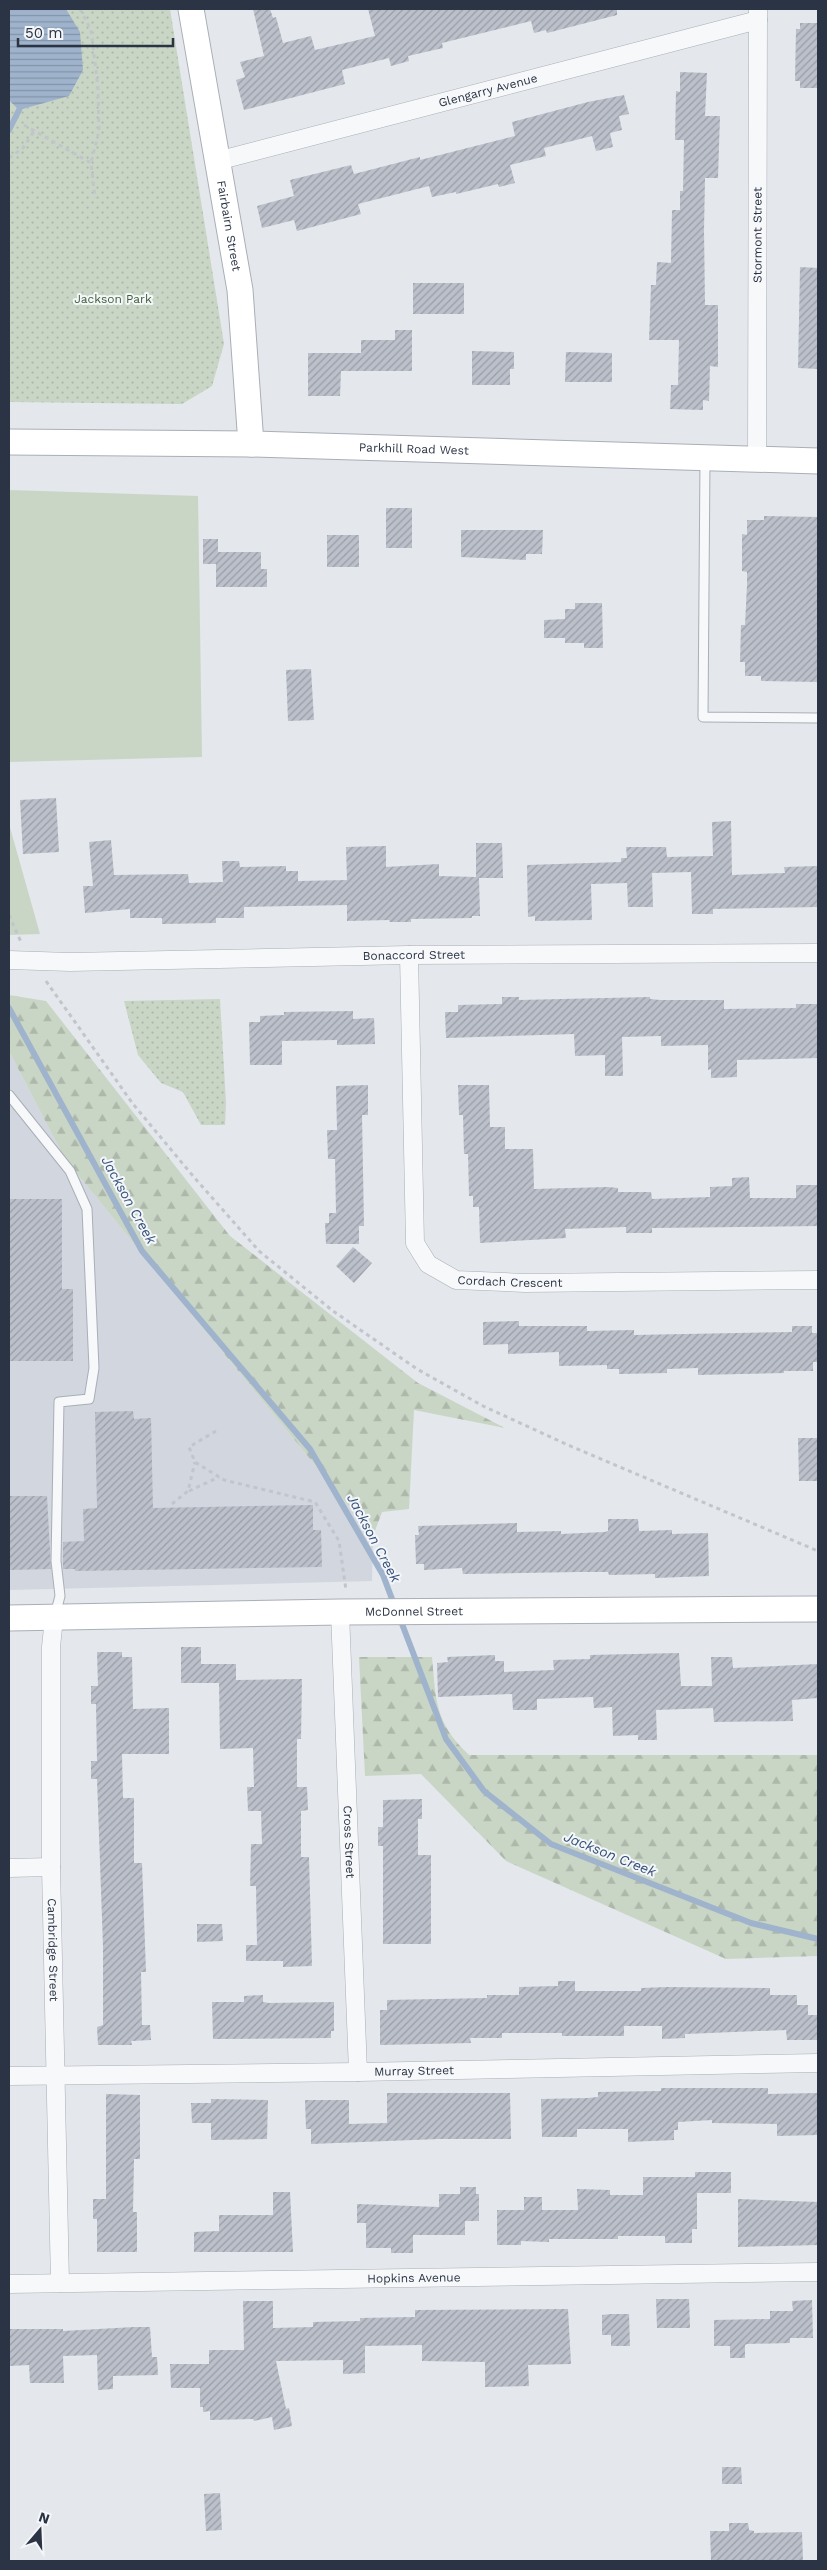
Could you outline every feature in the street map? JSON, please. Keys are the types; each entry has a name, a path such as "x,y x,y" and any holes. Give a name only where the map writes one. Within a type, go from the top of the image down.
{"main road":[{"name":"Fairbairn Street","path":"191,9 240,290 251,444"},
{"name":"Parkhill Road West","path":"9,442 251,444 818,461"},
{"name":"McDonnel Street","path":"9,1618 54,1618 350,1605 420,1611 818,1609"}],"street":[{"name":"Glengarry Avenue","path":"217,161 758,14"},
{"name":"Stormont Street","path":"757,460 758,14"},
{"name":"Bonaccord Street","path":"11,960 80,962 409,955 818,952"},
{"name":"Cordach Crescent","path":"409,955 415,1243 428,1264 456,1280 518,1283 818,1280"},
{"name":"Cross Street","path":"350,1605 358,2072"},
{"name":"Cambridge Street","path":"54,1618 51,1647 52,1867 60,2283"},
{"path":"9,1868 52,1867"},
{"name":"Murray Street","path":"9,2076 358,2072 818,2063"},
{"name":"Hopkins Avenue","path":"9,2284 818,2272"}],"lane":[{"path":"705,458 703,717 818,718"},
{"path":"9,1096 70,1171 87,1208 94,1368 90,1399 59,1402 56,1561 60,1596 54,1618"}],"path":[{"path":"80,9 91,30 98,88 99,131 91,163 95,198"},
{"path":"24,125 91,163"},
{"path":"9,158 22,148 35,130"},
{"path":"9,915 33,960 133,1104 259,1251 333,1311 417,1369 483,1406 585,1452 818,1551"},
{"path":"188,1491 192,1482 195,1462 189,1447 216,1431"},
{"path":"195,1462 224,1480 315,1502 339,1541 350,1605"},
{"path":"172,1504 188,1491 219,1476"}],"shaded area":[{"path":"9,1051 65,1159 373,1536 372,1581 9,1590"}],"green space":[{"name":"Jackson Park","path":"9,9 170,9 224,344 212,386 182,404 9,402"},
{"path":"9,490 198,496 202,757 9,762"},
{"path":"9,824 40,934 9,935"},
{"path":"9,995 46,1001 230,1236 418,1383 505,1428 414,1410 409,1509 382,1512 373,1536 65,1159 9,1051"},
{"path":"220,999 226,1103 225,1125 201,1125 183,1092 161,1083 138,1055 124,1001"},
{"path":"359,1657 432,1657 436,1699 443,1722 469,1755 818,1755 818,1956 726,1959 506,1861 421,1774 365,1776"}],"water":[{"path":"9,9 66,9 80,32 83,70 69,96 19,110 9,100"}],"building":[{"path":"253,9 270,9 273,18 276,17 283,43 311,36 315,50 375,36 368,9 617,9 617,15 547,33 546,30 534,33 531,21 442,43 443,48 408,56 409,61 391,66 389,58 342,70 345,84 244,110 236,80 245,77 240,62 264,56"},
{"path":"800,23 818,23 818,88 800,88 800,81 795,81 796,29 800,29"},
{"path":"680,72 707,73 705,116 720,116 718,178 705,178 704,230 705,305 718,305 718,367 710,366 709,401 703,400 703,410 670,409 671,385 678,385 679,340 649,340 651,285 656,285 657,262 671,263 672,210 680,210 680,191 683,191 684,140 675,140 676,91 680,92"},
{"path":"624,95 629,114 619,116 622,130 610,133 613,147 596,151 592,136 544,148 546,156 510,165 515,183 499,187 498,184 456,194 456,192 432,197 429,186 358,204 361,214 297,231 294,220 262,228 257,206 294,196 290,180 351,165 354,174 420,157 420,160 515,136 512,122 588,102"},
{"path":"800,267 818,268 818,369 798,368"},
{"path":"413,283 464,283 464,314 413,314"},
{"path":"395,330 412,330 412,371 341,371 340,396 308,396 308,353 361,353 361,340 395,340"},
{"path":"472,351 514,352 514,369 510,369 510,385 472,385"},
{"path":"566,352 612,353 612,382 565,382"},
{"path":"386,508 412,508 412,548 386,548"},
{"path":"764,516 818,517 818,682 761,681 761,676 745,676 745,662 740,662 741,625 745,625 747,585 747,572 742,571 742,534 747,535 747,520 764,520"},
{"path":"461,530 543,530 542,554 526,554 526,560 461,557"},
{"path":"327,535 359,535 359,567 327,567"},
{"path":"203,539 218,539 218,552 261,552 261,569 267,569 267,587 216,587 216,564 203,564"},
{"path":"575,603 602,603 603,648 584,648 584,643 565,643 565,638 544,638 544,620 565,619 565,609 575,609"},
{"path":"311,669 314,720 288,721 286,670"},
{"path":"56,798 59,852 23,854 20,800"},
{"path":"731,821 732,875 785,873 784,867 818,866 818,907 713,909 713,914 692,914 691,872 652,873 653,907 628,907 627,883 591,884 592,920 535,921 535,916 528,917 527,865 621,862 621,858 627,858 626,847 666,847 667,857 713,856 712,822"},
{"path":"111,840 114,875 188,874 189,883 223,882 222,861 239,861 240,867 286,866 286,871 298,871 298,881 347,880 346,847 386,846 386,867 439,864 439,876 476,877 476,843 502,843 503,878 479,878 480,916 472,916 472,918 411,919 411,922 390,922 389,920 347,921 347,905 244,907 244,918 216,918 216,923 162,924 162,918 130,918 130,909 85,913 83,886 93,886 89,842"},
{"path":"502,997 519,997 519,1000 650,997 650,999 660,1000 724,1000 724,1009 796,1008 796,1004 818,1004 818,1058 737,1060 737,1077 711,1078 711,1069 708,1070 708,1045 661,1046 661,1036 622,1037 623,1076 605,1076 605,1055 575,1056 574,1034 446,1038 445,1012 458,1012 458,1005 502,1004"},
{"path":"353,1011 353,1019 374,1018 375,1044 337,1045 337,1040 282,1041 282,1065 250,1065 249,1022 260,1022 260,1016 284,1015 284,1012"},
{"path":"368,1085 368,1115 362,1115 364,1226 359,1226 359,1244 326,1244 325,1223 329,1223 329,1213 336,1213 335,1159 328,1159 327,1130 337,1130 336,1086"},
{"path":"458,1085 489,1085 490,1127 505,1127 505,1149 533,1149 534,1189 608,1187 618,1188 618,1192 651,1192 652,1199 710,1197 710,1187 732,1186 732,1178 749,1177 750,1198 796,1198 796,1185 818,1185 818,1226 652,1228 652,1233 626,1233 626,1227 565,1229 566,1238 480,1243 479,1207 473,1207 473,1196 469,1196 468,1154 464,1154 463,1115 459,1115"},
{"path":"9,1199 62,1199 62,1289 73,1289 73,1361 9,1361"},
{"path":"353,1247 372,1263 354,1283 336,1266"},
{"path":"519,1321 519,1326 587,1326 587,1331 634,1330 634,1335 792,1332 792,1326 812,1326 812,1333 818,1333 818,1362 813,1362 813,1371 784,1371 784,1373 698,1375 698,1368 667,1369 667,1373 619,1374 619,1369 607,1369 607,1365 559,1366 559,1352 508,1354 508,1344 483,1345 483,1322"},
{"path":"133,1411 134,1419 151,1418 153,1508 313,1505 313,1530 321,1530 322,1567 75,1571 75,1569 63,1569 63,1542 84,1541 83,1509 97,1508 95,1412"},
{"path":"798,1438 818,1438 818,1481 799,1481"},
{"path":"9,1496 47,1496 51,1569 10,1570"},
{"path":"608,1519 638,1519 639,1531 672,1530 672,1534 708,1533 709,1576 655,1578 655,1574 609,1575 608,1572 463,1574 462,1568 424,1570 424,1564 416,1564 415,1535 419,1535 418,1526 517,1523 517,1532 561,1531 561,1534 605,1532 608,1531"},
{"path":"181,1647 201,1647 201,1664 236,1664 236,1680 302,1679 301,1739 297,1739 297,1787 307,1787 308,1810 301,1811 301,1857 309,1857 312,1966 283,1967 283,1961 246,1961 246,1945 257,1945 256,1886 250,1886 251,1844 262,1844 261,1811 248,1811 247,1787 254,1787 253,1748 220,1749 219,1683 181,1683"},
{"path":"97,1652 122,1652 122,1657 132,1657 133,1709 169,1708 169,1754 122,1754 123,1798 134,1798 134,1863 142,1863 146,1972 141,1972 142,2025 150,2025 151,2040 131,2041 132,2045 98,2045 97,2027 103,2025 103,1946 97,1779 91,1779 91,1761 97,1761 96,1704 91,1704 91,1686 98,1686"},
{"path":"679,1653 681,1686 712,1686 711,1657 732,1657 733,1668 818,1664 818,1698 792,1700 793,1721 714,1722 713,1708 656,1710 657,1740 638,1740 638,1735 613,1736 612,1707 594,1708 593,1697 537,1699 537,1710 513,1710 512,1694 438,1697 437,1663 448,1662 447,1657 495,1655 495,1661 504,1661 504,1672 554,1670 553,1660 590,1659 590,1655"},
{"path":"422,1799 422,1819 418,1819 418,1855 431,1855 431,1944 383,1944 383,1846 378,1846 378,1827 383,1827 383,1800"},
{"path":"197,1924 222,1924 223,1941 197,1942"},
{"path":"558,1981 575,1981 575,1991 641,1991 641,1988 668,1987 770,1988 770,1995 797,1995 797,2005 808,2005 808,2015 817,2015 818,2040 787,2040 786,2030 685,2034 685,2038 662,2039 662,2026 624,2026 624,2036 562,2036 562,2033 502,2033 502,2038 470,2038 471,2043 380,2045 380,2010 387,2010 387,2000 487,1998 487,1995 519,1995 519,1987 558,1986"},
{"path":"263,1995 263,2002 269,2003 334,2002 334,2031 331,2031 331,2038 213,2039 212,2002 244,2002 244,1996"},
{"path":"661,2088 768,2088 768,2094 818,2093 818,2135 777,2136 777,2124 712,2123 712,2120 678,2122 678,2130 674,2130 674,2140 628,2142 628,2129 577,2129 577,2137 542,2137 541,2099 588,2098 598,2097 598,2092 661,2091"},
{"path":"387,2093 510,2093 511,2139 439,2139 311,2144 311,2129 306,2129 305,2100 349,2100 349,2124 387,2123"},
{"path":"106,2094 140,2095 140,2159 134,2159 133,2212 137,2212 137,2252 97,2252 97,2219 93,2219 93,2199 106,2199"},
{"path":"211,2099 268,2100 267,2139 211,2140 211,2123 192,2123 191,2103 211,2103"},
{"path":"695,2172 731,2172 731,2193 697,2193 697,2229 692,2229 692,2243 665,2243 665,2236 618,2236 618,2239 549,2239 549,2242 521,2241 521,2245 497,2245 497,2210 524,2210 524,2197 542,2197 542,2210 578,2210 577,2189 610,2190 610,2195 643,2195 643,2177 695,2177"},
{"path":"460,2187 476,2187 476,2194 479,2194 479,2221 465,2221 465,2235 413,2235 413,2253 391,2253 391,2248 366,2248 366,2223 357,2223 357,2204 439,2207 439,2194 460,2194"},
{"path":"273,2192 290,2192 293,2252 194,2252 194,2232 219,2231 219,2215 273,2215"},
{"path":"738,2199 818,2202 818,2245 738,2247"},
{"path":"656,2299 689,2299 690,2328 657,2328"},
{"path":"812,2300 813,2338 790,2338 790,2343 747,2344 745,2345 745,2358 730,2358 730,2346 714,2346 714,2320 770,2319 770,2311 793,2311 792,2301"},
{"path":"243,2301 273,2301 273,2328 313,2327 313,2322 360,2321 360,2318 415,2317 415,2310 568,2309 571,2364 528,2365 529,2386 485,2387 485,2362 422,2361 422,2345 365,2346 365,2373 343,2374 343,2360 276,2361 286,2409 289,2408 292,2426 274,2430 272,2417 254,2421 253,2419 210,2420 210,2411 203,2412 203,2407 200,2407 200,2388 171,2388 170,2364 209,2364 209,2350 244,2350"},
{"path":"629,2314 630,2346 611,2346 611,2335 602,2335 602,2315"},
{"path":"150,2327 152,2357 157,2357 158,2375 113,2376 113,2389 98,2390 97,2355 63,2356 64,2383 30,2383 29,2365 9,2366 9,2329 63,2329 63,2331"},
{"path":"722,2467 741,2467 742,2484 722,2484"},
{"path":"220,2493 222,2530 206,2531 204,2494"},
{"path":"729,2523 748,2523 749,2530 754,2531 754,2533 802,2532 803,2561 711,2561 710,2531 729,2531"}],"waterway":[{"path":"9,130 19,110"},
{"name":"Jackson Creek","path":"9,1008 142,1251 310,1449 383,1575 395,1607"},
{"name":"Jackson Creek","path":"399,1616 446,1739 484,1791 551,1844 751,1923 818,1939"}]}
